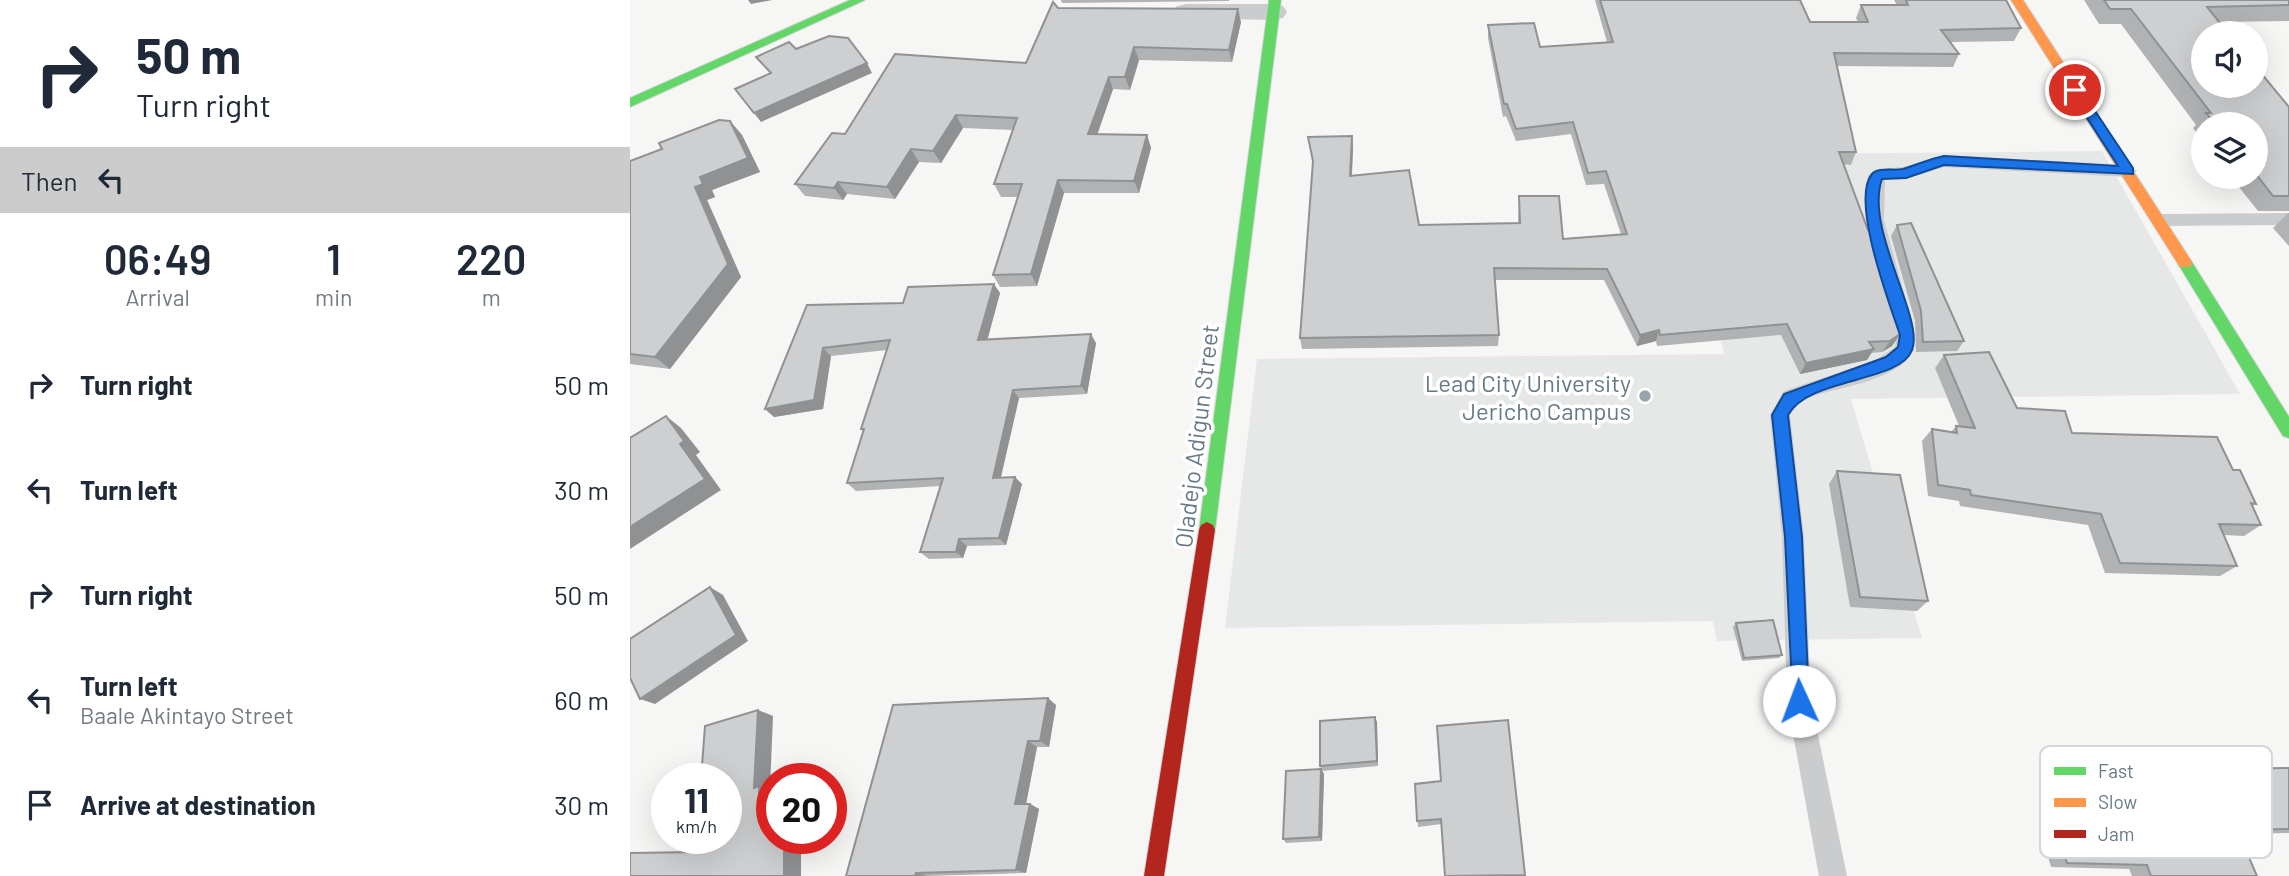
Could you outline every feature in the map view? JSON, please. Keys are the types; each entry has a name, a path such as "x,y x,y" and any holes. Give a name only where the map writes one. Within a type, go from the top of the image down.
{"street":[{"path":"630,103 859,0"},
{"path":"2017,0 2159,220 2289,431"},
{"path":"1165,12 1274,6"},
{"name":"Oladejo Adigun Street","path":"1154,876 1197,606 1274,6"}],"lane":[{"path":"1833,876 1799,701 1793,537 1780,415 1789,398 1891,361 1905,350 1908,335 1880,254 1871,192 1877,175 1906,173 1926,164 1944,161 2128,171"},
{"path":"2159,220 2289,219"}],"shaded area":[{"name":"Lead City University Jericho Campus","path":"2102,151 2240,394 1851,399 1922,638 1717,641 1713,621 1225,628 1257,359 1724,354 1682,155"}],"building":[{"path":"1600,0 1800,0 1810,22 1868,22 1861,5 1908,5 1906,0 2006,0 2021,28 1941,30 1959,54 1834,53 1856,152 1839,152 1868,230 1874,228 1897,306 1900,334 1890,341 1869,342 1874,349 1806,363 1787,324 1660,335 1659,330 1640,335 1607,269 1494,268 1499,335 1300,338 1313,161 1308,137 1352,136 1350,176 1409,170 1419,225 1520,223 1519,196 1559,196 1563,239 1627,234 1606,171 1588,173 1573,122 1516,129 1507,104 1504,104 1488,25 1534,23 1540,47 1613,42"},
{"path":"2104,0 2289,0 2289,5 2207,7 2218,21 2191,21 2191,87 2131,9 2110,9"},
{"path":"1053,2 1058,8 1238,9 1229,50 1134,47 1125,77 1109,77 1088,134 1147,135 1134,181 1058,180 1031,274 993,275 1022,184 994,184 1017,118 956,115 933,151 911,149 887,187 838,182 834,188 795,184 832,133 845,134 895,54 1026,63"},
{"path":"829,36 848,38 867,63 754,113 735,89 771,73 756,57 789,42 796,49"},
{"path":"2268,82 2289,107 2289,196 2273,196 2268,189 2268,112 2210,112 2199,98 2268,98"},
{"path":"719,120 730,121 748,158 700,177 703,184 695,187 728,264 655,357 630,354 630,161 662,149 659,143"},
{"path":"1911,223 1964,341 1923,342 1921,311 1897,225"},
{"path":"994,284 978,340 1091,334 1081,386 1013,390 993,478 1015,477 999,538 959,539 956,552 920,552 943,478 847,483 864,429 861,429 890,340 823,348 814,400 765,409 807,305 903,303 908,287"},
{"path":"1989,352 2017,408 2065,411 2072,433 2217,437 2233,470 2240,470 2256,504 2251,503 2261,525 2219,524 2237,566 2120,563 2101,514 1971,495 1970,490 1938,485 1932,429 1957,433 1956,426 1975,428 1944,355"},
{"path":"666,416 684,441 680,444 705,479 630,527 630,438"},
{"path":"1837,471 1900,475 1928,601 1860,597"},
{"path":"710,587 736,635 640,699 630,678 630,639"},
{"path":"1773,620 1782,655 1744,658 1736,623"},
{"path":"1048,698 1040,741 1028,741 1015,804 1030,804 1016,870 916,873 915,876 846,876 893,705"},
{"path":"758,710 754,788 756,787 756,854 784,854 784,876 630,876 630,853 742,854 742,763 702,763 705,726"},
{"path":"1375,717 1377,761 1320,766 1320,721"},
{"path":"1508,720 1525,875 1445,876 1441,819 1417,821 1415,784 1441,781 1437,726"},
{"path":"2272,768 2289,768 2289,829 2272,829"},
{"path":"1321,769 1319,837 1283,839 1286,771"},
{"path":"2065,858 2249,858 2257,876 2151,876 2147,865 2067,863"}],"traffic: fast":[{"path":"630,103 859,0"},
{"path":"1207,530 1275,0"},
{"path":"2185,263 2289,431"}],"traffic: slow":[{"path":"2017,0 2185,263"}],"traffic: jam":[{"path":"1154,876 1207,530"}],"place":[{"name":"Lead City University Jericho Campus","path":"1645,396"}],"route":[{"path":"1799,701 1793,537 1780,415 1789,398 1891,361 1905,350 1908,335 1880,254 1871,192 1877,175 1906,173 1926,164 1944,161 2128,171 2075,90"}]}
